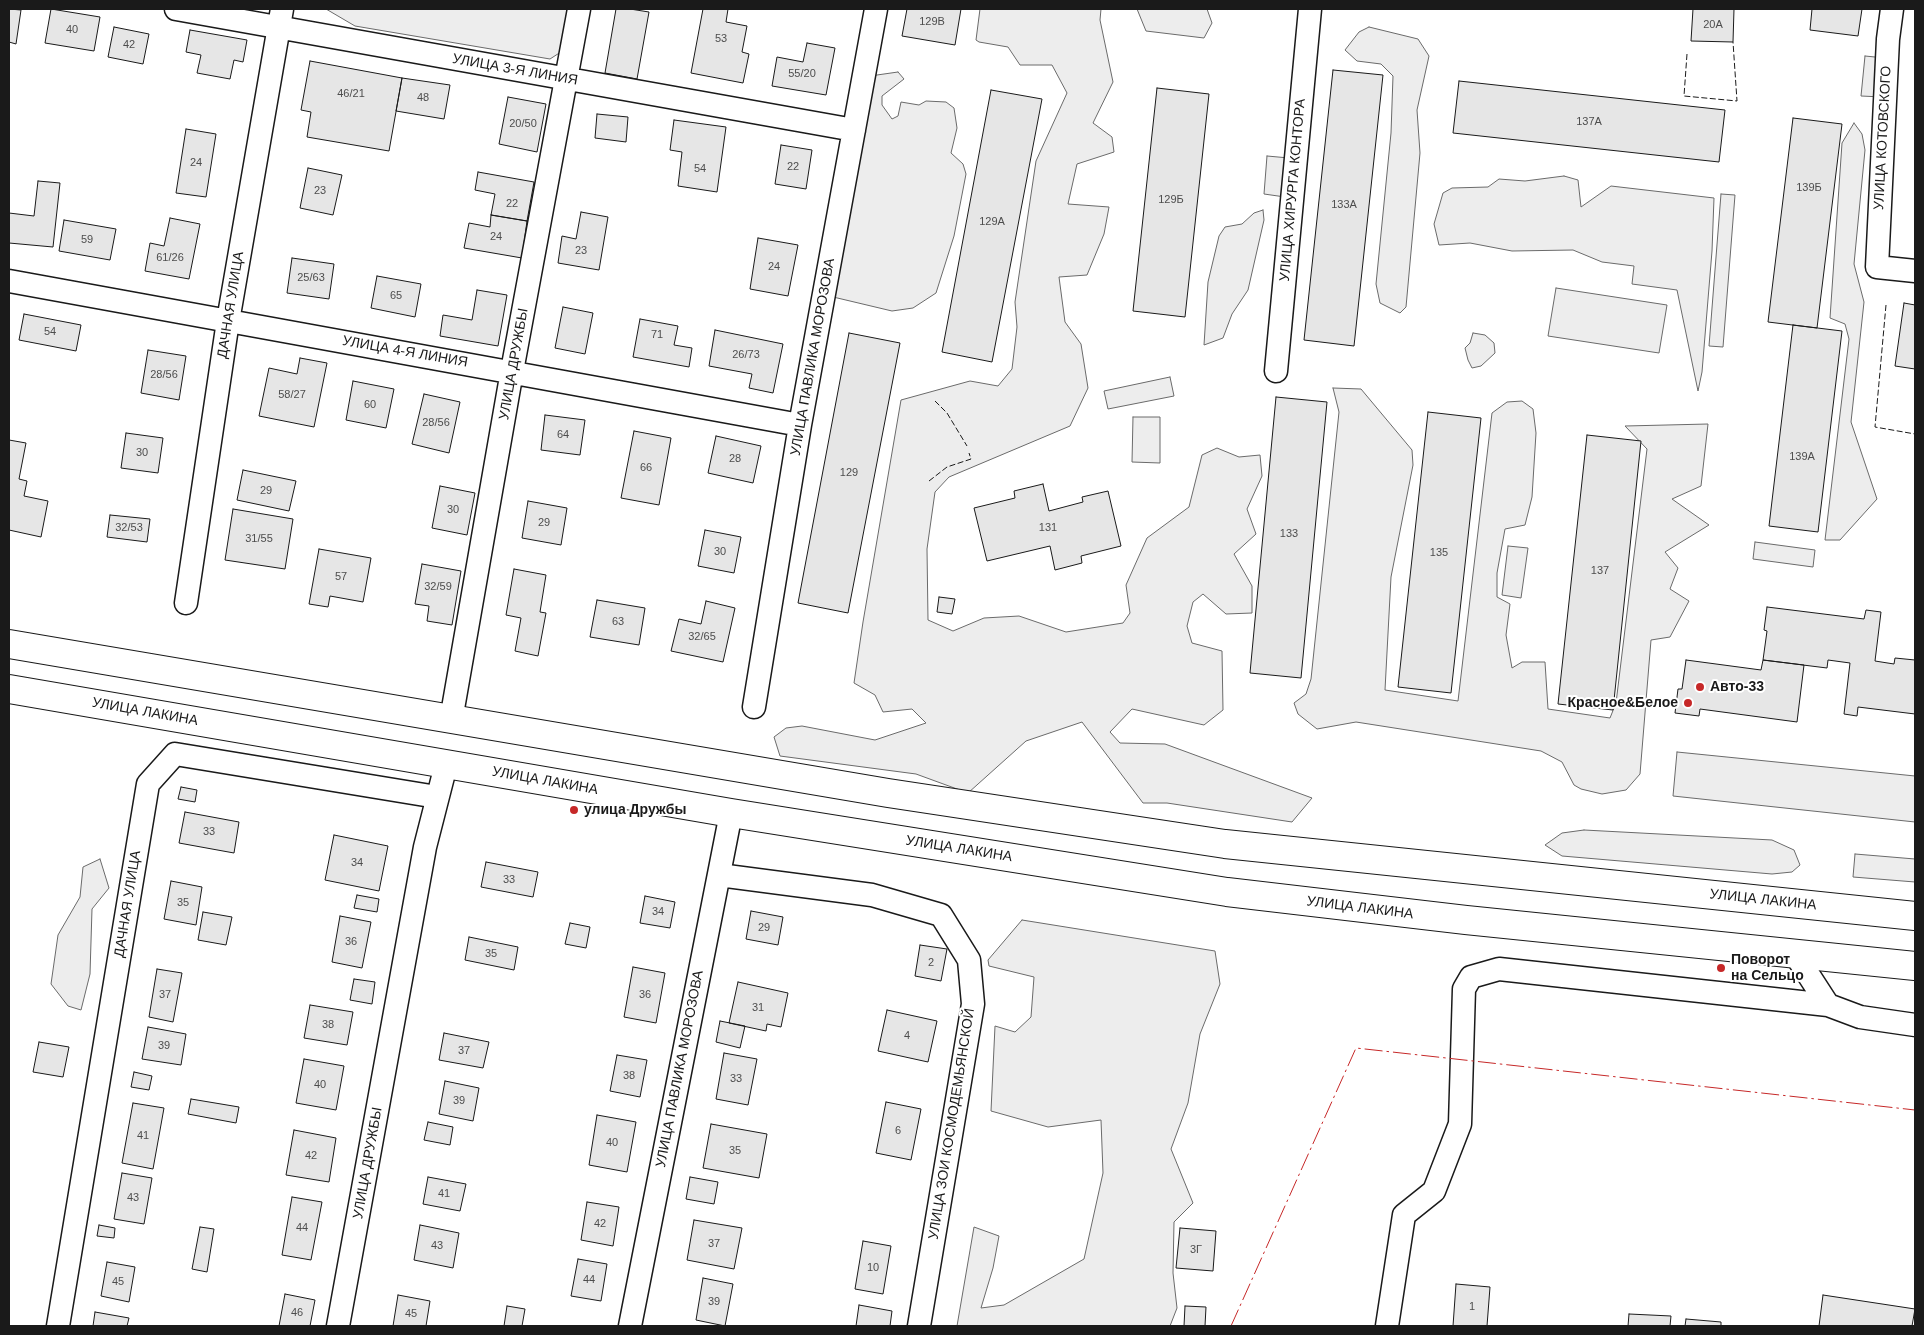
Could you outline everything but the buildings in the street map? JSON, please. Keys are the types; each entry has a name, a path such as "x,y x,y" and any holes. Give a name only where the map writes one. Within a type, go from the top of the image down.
{"highway":[{"name":"УЛИЦА ЛАКИНА","path":"9,644 888,793 1225,844 1915,916"},
{"name":"УЛИЦА ЛАКИНА","path":"9,689 731,813 1227,892 1466,920 1915,966"}],"street":[{"name":"УЛИЦА 3-Я ЛИНИЯ","path":"176,9 280,18 566,78 854,130"},
{"name":"УЛИЦА ДРУЖБЫ","path":"451,720 512,371 579,9"},
{"name":"УЛИЦА ПАВЛИКА МОРОЗОВА","path":"754,707 800,425 876,9"},
{"name":"УЛИЦА ХИРУРГА КОНТОРА","path":"1276,371 1310,9"},
{"name":"УЛИЦА КОТОВСКОГО","path":"1892,9 1888,39 1877,267 1915,272"},
{"name":"ДАЧНАЯ УЛИЦА","path":"186,603 228,321 280,18"},
{"name":"УЛИЦА 4-Я ЛИНИЯ","path":"9,281 512,371 800,425"},
{"name":"ДАЧНАЯ УЛИЦА","path":"58,1326 148,784 175,754 437,798"},
{"name":"УЛИЦА ДРУЖБЫ","path":"338,1326 425,846 446,765"},
{"name":"УЛИЦА ПАВЛИКА МОРОЗОВА","path":"630,1326 731,813"},
{"name":"УЛИЦА ЗОИ КОСМОДЕМЬЯНСКОЙ","path":"719,875 872,894 941,915 969,960 973,1004 919,1326"},
{"path":"1795,954 1828,1005"},
{"path":"1387,1326 1404,1215 1434,1190 1460,1124 1464,989 1471,977 1499,969 1828,1005 1860,1017 1915,1025"}],"shaded area":[{"path":"326,9 574,9 567,48 550,59 355,26"},
{"path":"980,9 1101,9 1100,20 1113,82 1093,123 1112,137 1114,152 1077,164 1068,204 1109,207 1104,234 1087,275 1059,277 1065,322 1081,344 1088,388 1070,426 949,477 935,492 927,549 928,620 953,631 984,618 1019,616 1066,632 1123,623 1130,613 1126,585 1147,538 1189,507 1202,455 1217,448 1239,457 1260,455 1262,476 1247,509 1256,534 1234,554 1252,586 1252,613 1226,614 1203,594 1193,602 1187,626 1192,643 1222,651 1223,710 1204,725 1132,709 1110,732 1120,743 1165,744 1312,798 1292,822 1167,803 1143,803 1082,722 1026,741 968,793 916,774 780,756 774,737 786,728 802,726 875,740 926,723 912,709 883,712 875,695 854,683 901,400 970,381 998,386 1012,369 1017,327 1015,302 1036,161 1067,93 1052,65 1020,65 1008,47 976,40"},
{"path":"1137,9 1207,9 1212,23 1204,38 1146,31"},
{"path":"1369,27 1418,39 1429,56 1417,110 1420,153 1406,307 1400,313 1380,303 1376,284 1391,133 1393,76 1381,64 1357,61 1345,50 1359,32"},
{"path":"1865,56 1885,58 1882,97 1861,96"},
{"path":"898,72 904,79 882,96 882,105 892,119 898,116 901,102 919,105 926,101 946,102 954,108 957,128 951,153 963,164 966,174 954,236 936,293 913,308 892,311 829,296 870,76"},
{"path":"1854,123 1862,134 1865,150 1854,264 1864,302 1851,422 1877,499 1840,540 1825,540 1849,339 1845,324 1830,318 1842,143"},
{"path":"1267,156 1289,158 1285,197 1264,194"},
{"path":"1564,176 1578,180 1581,207 1611,186 1714,198 1712,251 1702,372 1698,391 1677,290 1632,284 1634,266 1602,262 1573,250 1512,251 1470,243 1439,245 1434,224 1443,193 1452,188 1488,187 1499,179 1525,181"},
{"path":"1721,194 1735,195 1723,347 1709,346"},
{"path":"1263,210 1264,220 1248,290 1232,314 1223,338 1204,345 1208,282 1219,236 1225,227 1242,224 1254,213"},
{"path":"1556,288 1667,305 1659,353 1548,336"},
{"path":"1473,333 1485,335 1494,343 1495,353 1481,366 1472,368 1465,348 1470,343"},
{"path":"1170,377 1174,396 1108,409 1104,391"},
{"path":"1333,388 1361,389 1412,450 1413,465 1391,577 1385,690 1458,701 1492,413 1507,402 1522,401 1533,409 1536,433 1532,497 1525,525 1505,529 1497,573 1497,597 1510,604 1506,635 1512,668 1522,662 1545,662 1548,709 1610,718 1616,703 1647,449 1625,426 1708,424 1701,486 1672,499 1709,525 1665,552 1678,568 1670,589 1689,601 1670,637 1651,640 1640,774 1626,790 1602,794 1581,789 1574,785 1562,762 1541,751 1356,722 1317,729 1298,714 1294,703 1306,694 1311,679 1339,412"},
{"path":"1133,417 1160,417 1160,463 1132,462"},
{"path":"1755,542 1815,550 1813,567 1753,559"},
{"path":"1508,546 1528,548 1521,598 1502,595"},
{"path":"1677,752 1915,776 1915,822 1673,796"},
{"path":"1584,830 1772,840 1794,850 1800,865 1792,872 1772,874 1562,856 1545,845 1562,833"},
{"path":"1855,854 1915,859 1915,882 1853,877"},
{"path":"100,859 109,888 92,909 90,974 81,1010 68,1006 51,984 58,935 80,897 83,867"},
{"path":"1022,920 1215,951 1220,984 1200,1034 1188,1103 1171,1149 1193,1203 1174,1222 1173,1273 1177,1308 1170,1326 957,1326 974,1227 999,1236 993,1268 981,1308 1004,1305 1084,1259 1103,1173 1101,1120 1048,1127 991,1111 995,1026 1015,1032 1031,1017 1034,977 989,966 988,960"}],"fence":[{"path":"1687,54 1684,96 1737,101 1733,42"},
{"path":"1886,305 1875,427 1915,434"},
{"path":"935,401 947,413 967,446"},
{"path":"929,481 947,467 971,459 969,453"}],"power":[{"path":"1231,1326 1356,1048 1915,1110"}],"place":[{"name":"Авто-33","path":"1700,687"},
{"name":"Красное&Белое","path":"1688,703"},
{"name":"улица Дружбы","path":"574,810"},
{"name":"Поворот на Сельцо","path":"1721,968"}]}
